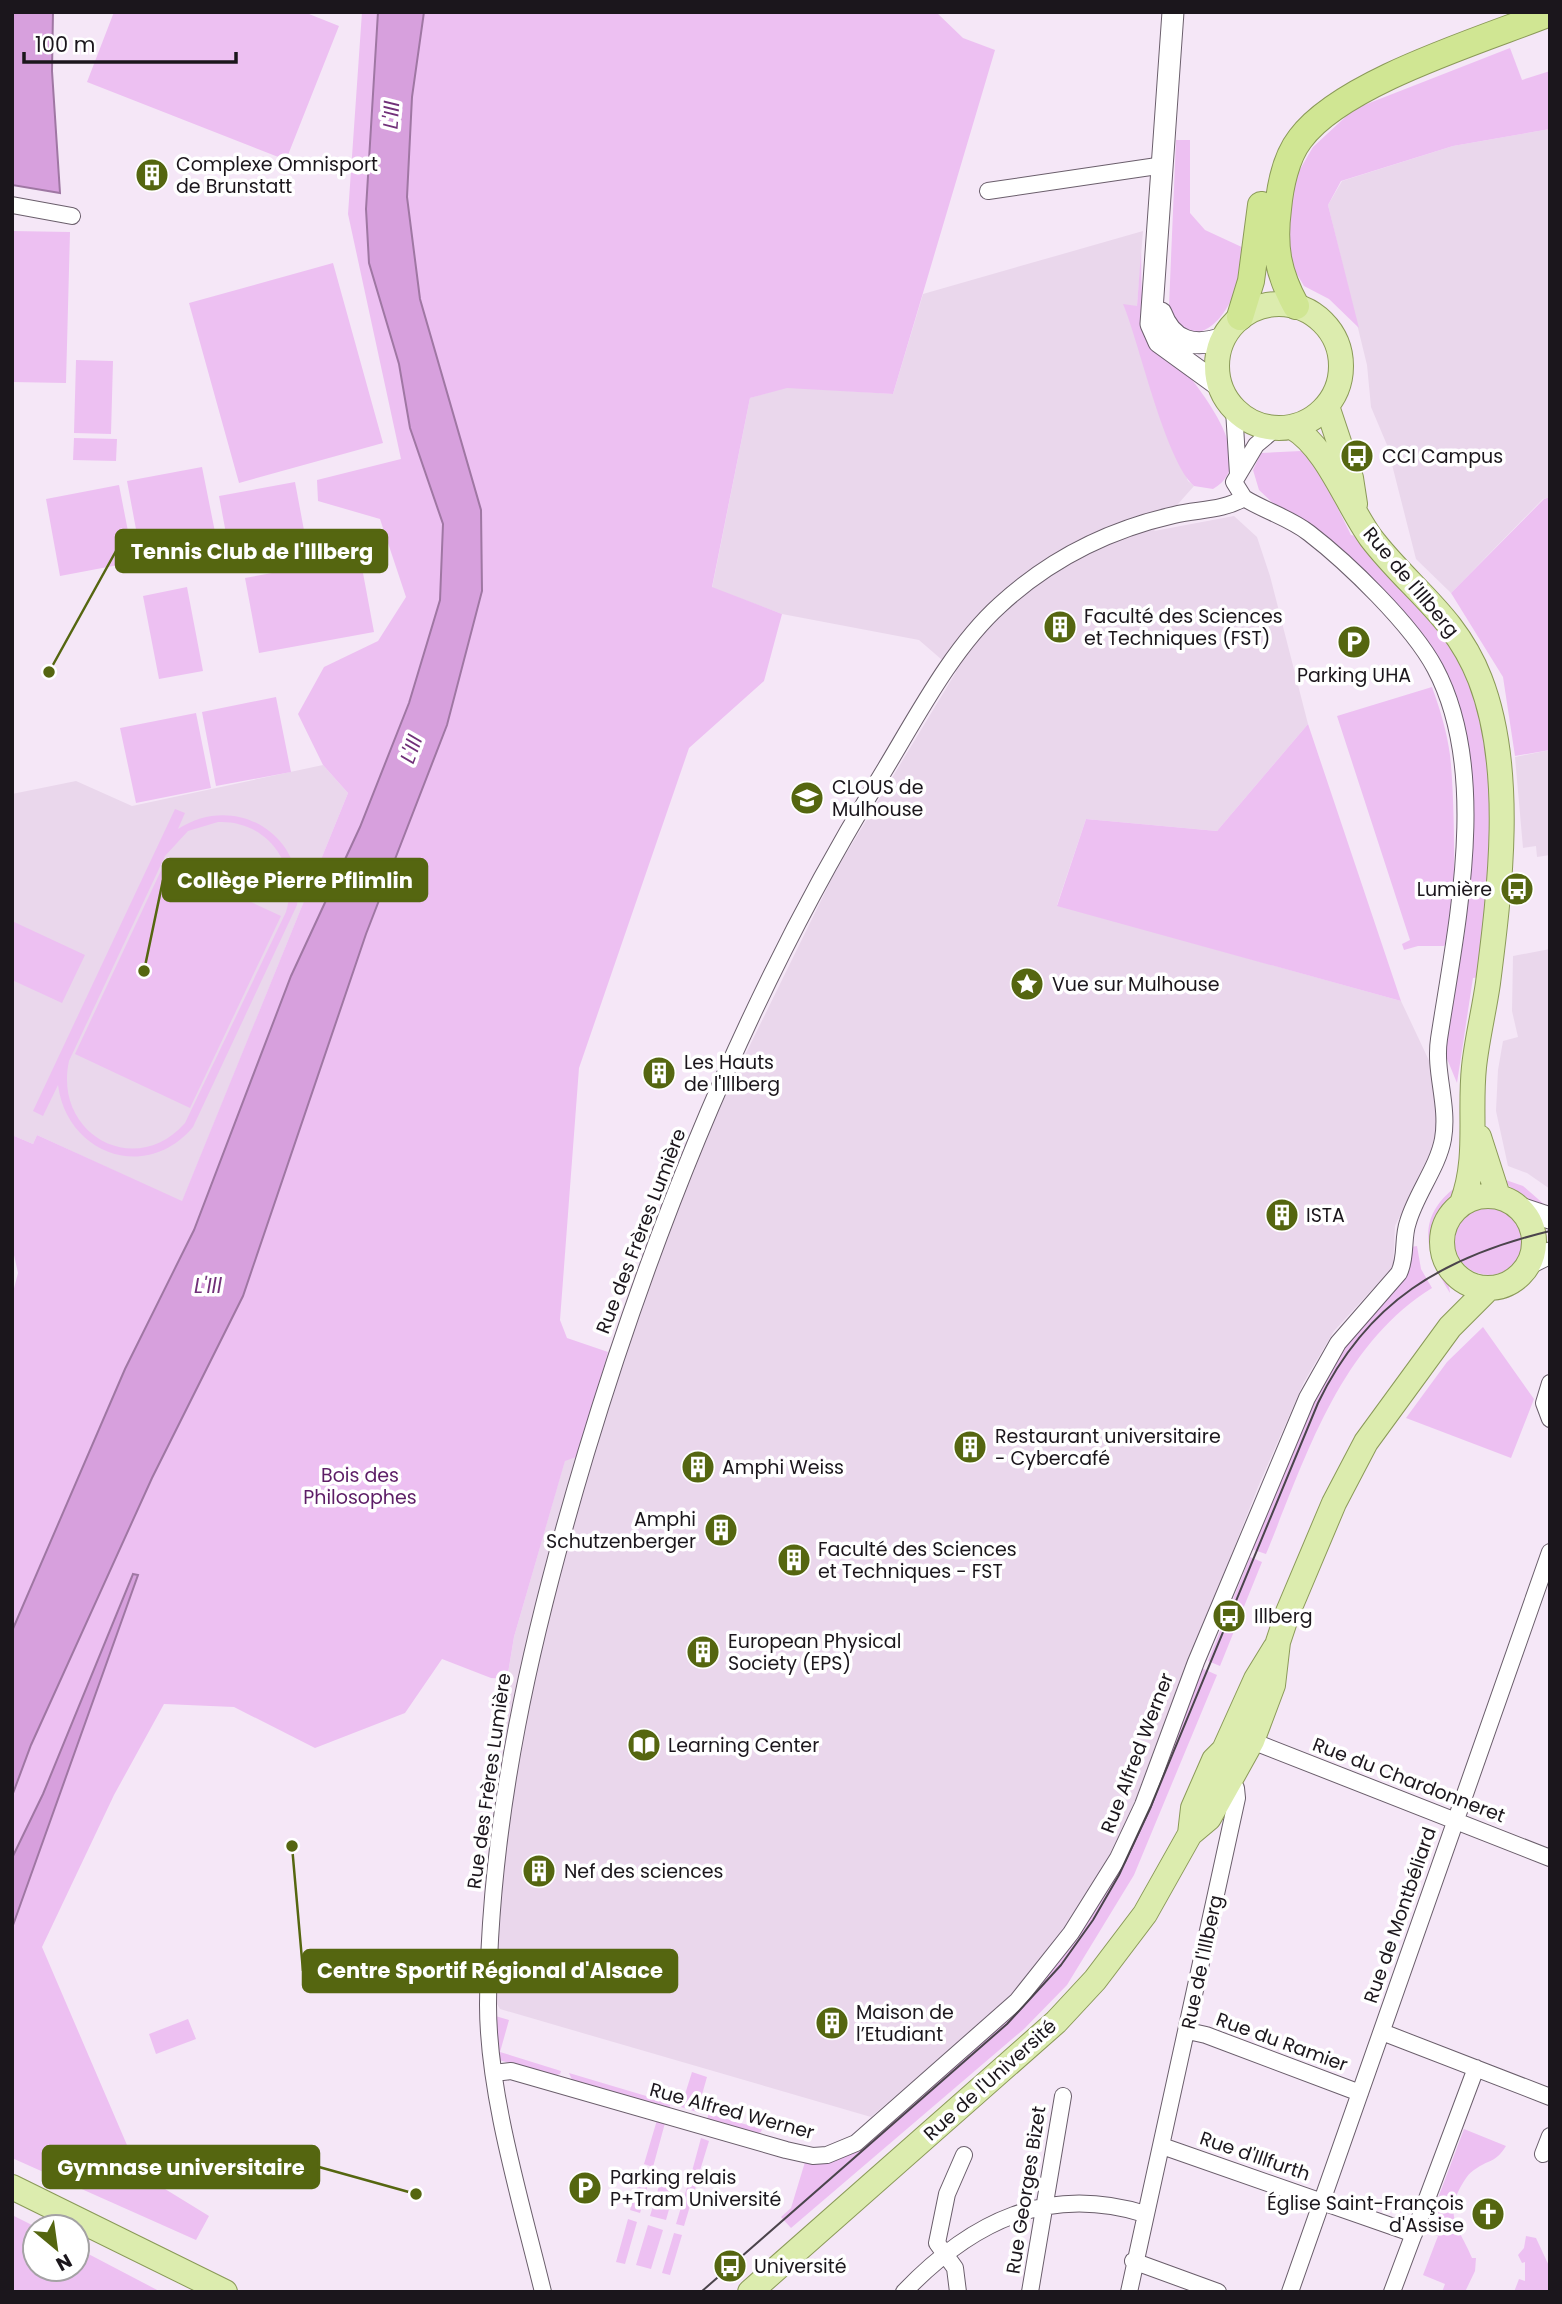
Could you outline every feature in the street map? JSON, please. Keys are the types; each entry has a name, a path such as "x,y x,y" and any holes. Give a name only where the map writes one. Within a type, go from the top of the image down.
{"highway":[{"path":"1240,317 1251,281 1260,210 1267,185 1310,127 1359,92 1550,13"},
{"path":"1292,154 1279,195 1275,243 1278,270 1296,306"}],"main road":[{"path":"1173,12 1157,269 1151,316 1153,332 1159,342 1174,355 1221,387"},
{"path":"1157,269 1160,311 1171,334 1199,344 1223,338"},
{"path":"1276,304 1296,306 1323,321 1333,333 1340,352 1339,384 1327,406 1317,415 1284,428 1259,425 1234,410 1221,387 1217,362 1223,338 1240,317 1257,308 1276,304"},
{"path":"1327,406 1351,478 1355,509"},
{"name":"Rue de l'Illberg","path":"1284,428 1310,440 1370,536 1453,628 1480,680 1490,712 1497,754 1499,860 1487,986 1474,1063 1472,1116"},
{"path":"1229,1783 1224,1750 1256,1679 1278,1642 1334,1503 1366,1442 1450,1327 1489,1288 1513,1281 1539,1259 1529,1219 1509,1202 1472,1116"},
{"path":"1472,1116 1472,1177 1462,1203 1445,1222 1441,1239 1443,1256 1454,1274 1464,1282 1489,1288"},
{"path":"1462,1203 1480,1196 1509,1202 1550,1218"},
{"path":"1450,1327 1454,1274"},
{"path":"1229,1783 1252,1741 1273,1685 1278,1642"},
{"name":"Rue de l'Université","path":"1190,1834 1194,1808 1214,1760 1224,1750"},
{"name":"Rue de l'Université","path":"750,2292 1056,2022 1095,1980 1145,1913 1190,1834 1209,1818 1229,1783"},
{"path":"12,2187 225,2292"}],"street":[{"path":"988,191 1164,156"},
{"path":"12,205 72,216"},
{"path":"1234,410 1236,478 1244,498"},
{"path":"1236,478 1256,445 1284,428"},
{"name":"Rue Alfred Werner","path":"495,2073 511,2071 793,2152 813,2156 827,2155 856,2143 981,2034 1017,2001 1051,1961 1118,1858 1143,1805 1191,1673 1261,1505 1322,1369 1356,1319 1390,1284 1404,1262 1408,1222 1443,1140 1444,1105 1438,1042 1453,962 1462,892 1462,769 1452,712 1435,669 1389,611 1319,541 1295,523 1244,498"},
{"name":"Rue des Frères Lumière","path":"543,2292 514,2176 495,2073 488,2010 494,1875 524,1681 561,1534 611,1370 670,1205 715,1098 819,876 929,698 974,633 998,607 1058,560 1099,539 1176,514 1230,506 1244,498"},
{"path":"1550,1383 1544,1403 1550,1419"},
{"name":"Rue de Montbéliard","path":"1290,2292 1550,1552"},
{"name":"Rue du Chardonneret","path":"1252,1741 1550,1858"},
{"name":"Rue de l'Illberg","path":"1129,2292 1133,2261 1188,2031 1237,1798 1236,1788 1229,1783"},
{"name":"Rue du Ramier","path":"1188,2031 1206,2035 1360,2093"},
{"path":"1382,2032 1550,2097"},
{"path":"1392,2292 1476,2068"},
{"name":"Rue Georges Bizet","path":"1030,2292 1063,2095"},
{"path":"1543,2154 1550,2136"},
{"name":"Rue d'Illfurth","path":"1162,2146 1413,2234"},
{"path":"958,2292 955,2268 937,2243 947,2194 964,2155"},
{"path":"904,2292 946,2254 991,2225 1044,2204 1098,2203 1145,2214"},
{"path":"1133,2261 1218,2292"}],"shaded area":[{"path":"1550,129 1550,497 1543,499 1451,593 1416,559 1387,445 1371,407 1367,365 1328,205 1342,181 1453,146"},
{"path":"1143,231 1137,307 1124,305 1188,481 1194,486 1154,531 1234,516 1257,537 1270,576 1308,724 1217,831 1086,819 1057,905 1401,1001 1432,1067 1439,1120 1434,1146 1395,1226 1393,1267 1334,1331 1304,1382 1258,1487 1125,1826 1096,1881 1042,1960 1008,1999 871,2117 500,2009 494,1999 507,1679 514,1637 565,1460 579,1456 608,1352 725,1096 835,872 956,672 919,640 782,614 712,588 750,398 787,387 893,394 923,294"},
{"path":"1550,750 1550,855 1537,857 1536,846 1523,848 1515,757"},
{"path":"323,765 348,793 182,1202 37,1135 33,1144 12,1135 12,794 76,781 132,806"},
{"path":"1550,949 1550,1189 1527,1173 1508,1166 1496,1111 1503,1041 1518,1037 1512,1011 1513,956"}],"green space":[{"path":"114,12 304,12 339,26 286,160 87,82"},
{"path":"362,12 378,12 366,209 369,263 399,364 410,428 443,524 440,600 409,703 360,827 291,976 194,1230 125,1369 12,1631 12,1296 18,1273 12,1246 12,1135 33,1144 37,1135 182,1201 348,793 323,765 298,714 324,667 378,641 406,597 380,519 318,501 317,480 401,459 348,214"},
{"name":"Bois des Philosophes","path":"424,12 936,12 963,38 995,50 893,394 787,388 750,398 712,587 782,614 764,681 689,748 579,1068 560,1320 567,1338 608,1352 579,1456 565,1461 514,1637 507,1679 491,1678 442,1659 405,1713 315,1748 234,1707 164,1704 114,1795 42,1947 139,2173 209,2216 196,2240 12,2158 12,1928 138,1576 132,1574 43,1794 12,1858 12,1796 31,1745 152,1478 243,1296 366,934 447,725 482,591 481,510 420,299 407,197 412,97"},
{"path":"1510,48 1522,80 1550,71 1550,129 1453,146 1341,181 1328,205 1359,328 1329,299 1304,286 1289,261 1286,214 1292,183 1313,147 1354,109"},
{"path":"1176,140 1190,140 1190,213 1205,230 1246,249 1236,290 1222,315 1201,332 1187,334 1170,315 1169,306"},
{"path":"12,231 70,232 66,383 12,382"},
{"path":"1141,252 1142,299 1147,322 1210,404 1223,429 1231,453 1228,473 1213,489 1194,486 1173,452 1123,304 1137,306"},
{"path":"333,263 383,443 239,483 189,303"},
{"path":"76,360 113,361 111,434 74,433"},
{"path":"74,438 117,439 116,461 73,460"},
{"path":"1301,451 1316,464 1351,535 1355,536 1454,647 1477,699 1490,776 1491,857 1480,977 1473,978 1457,1083 1445,1054 1465,931 1471,841 1436,658 1259,490 1253,470 1261,453"},
{"path":"202,467 217,542 141,556 127,481"},
{"path":"295,482 309,557 233,571 219,496"},
{"path":"119,485 134,562 60,576 46,499"},
{"path":"1550,497 1550,750 1515,756 1503,677 1451,593 1544,499"},
{"path":"360,557 374,632 259,653 245,578"},
{"path":"187,587 203,671 159,679 143,596"},
{"path":"1432,687 1445,729 1452,771 1452,912 1444,946 1418,946 1404,950 1402,944 1410,940 1337,716"},
{"path":"276,697 291,772 216,786 202,712"},
{"path":"196,713 211,788 136,803 120,728"},
{"path":"1308,724 1401,1001 1057,906 1086,819 1217,831"},
{"path":"175,809 185,813 178,829 200,819 223,815 244,818 263,827 279,841 291,859 297,880 297,905 193,1127 174,1144 153,1154 132,1157 111,1153 92,1143 76,1129 64,1109 58,1085 43,1116 33,1111","holes":["218,822 236,823 265,837 284,863 289,895 286,912 185,1123 165,1140 144,1148 122,1148 102,1141 85,1128 73,1110 67,1087 69,1061 165,856 188,831"]},
{"path":"165,862 281,916 190,1108 75,1054"},
{"path":"12,921 85,955 62,1003 12,980"},
{"path":"1500,1178 1523,1186 1546,1206 1532,1206"},
{"path":"1456,1187 1456,1199 1439,1223 1437,1234 1437,1245 1450,1293 1435,1265 1428,1237 1434,1211"},
{"path":"1496,1205 1509,1211 1518,1220 1522,1226 1522,1254 1514,1265 1503,1273 1482,1275 1464,1265 1456,1254 1454,1233 1464,1215 1475,1207"},
{"path":"1417,1246 1421,1269 1432,1288 1400,1312 1372,1340 1349,1372 1312,1443 1266,1554 1248,1548 1318,1387 1337,1354 1411,1247"},
{"path":"1483,1327 1534,1399 1511,1458 1406,1418 1447,1362"},
{"path":"1250,1557 1262,1562 1220,1666 1208,1661"},
{"path":"1199,1667 1217,1675 1134,1875 1067,1985 1024,2029 791,2228 781,2217 791,2208 805,2162 826,2163 860,2149 975,2046 1094,1907"},
{"path":"492,2015 509,2020 500,2052 561,2071 560,2074 553,2076 499,2060"},
{"path":"188,2019 196,2039 156,2054 149,2034"},
{"path":"692,2072 707,2077 697,2112 681,2107"},
{"path":"569,2073 663,2101 667,2087 675,2090 669,2109 573,2082"},
{"path":"712,2100 720,2102 716,2116 762,2129 761,2132 756,2134 707,2120"},
{"path":"657,2120 665,2123 653,2167 644,2164"},
{"path":"1464,2129 1506,2146 1496,2158 1469,2175 1455,2198 1456,2224 1472,2258 1476,2258 1475,2271 1465,2292 1442,2292 1445,2284 1423,2275 1438,2236 1426,2230"},
{"path":"701,2138 709,2141 698,2177 691,2175"},
{"path":"643,2168 652,2171 640,2213 630,2210"},
{"path":"662,2176 677,2181 666,2220 650,2216"},
{"path":"688,2184 696,2186 684,2226 676,2224"},
{"path":"12,2215 21,2220 21,2283 91,2283 91,2255 161,2292 12,2292"},
{"path":"628,2219 637,2222 625,2264 616,2262"},
{"path":"648,2225 663,2230 651,2269 636,2265"},
{"path":"674,2233 682,2235 670,2275 662,2273"},
{"path":"1526,2236 1536,2238 1550,2268 1550,2292 1514,2292 1519,2279 1525,2281 1525,2262 1522,2263 1518,2255 1524,2248"}],"water":[{"path":"12,12 53,12 52,71 60,193 12,185"},
{"name":"L'Ill","path":"378,12 424,12 412,97 407,197 420,299 481,510 482,591 447,725 366,934 243,1296 152,1478 31,1745 12,1796 12,1631 125,1369 194,1230 291,976 360,827 409,703 440,600 443,524 410,428 399,364 369,263 366,209"},
{"path":"133,1574 138,1575 12,1928 12,1858 43,1794"}],"tram line":[{"path":"701,2292 1007,2024 1061,1965 1093,1920 1119,1875 1151,1806 1318,1403 1338,1367 1360,1337 1412,1288 1442,1270 1476,1254 1550,1231"}],"place":[{"name":"Complexe Omnisport de Brunstatt","path":"152,175"},
{"name":"CCI Campus","path":"1357,456"},
{"name":"Faculté des Sciences et Techniques (FST)","path":"1060,627"},
{"name":"Parking UHA","path":"1354,642"},
{"name":"Tennis Club de l'Illberg","path":"49,672"},
{"name":"CLOUS de Mulhouse","path":"807,798"},
{"name":"Lumière","path":"1517,889"},
{"name":"Collège Pierre Pflimlin","path":"144,971"},
{"name":"Vue sur Mulhouse","path":"1027,984"},
{"name":"Les Hauts de l'Illberg","path":"659,1073"},
{"name":"ISTA","path":"1282,1215"},
{"name":"Restaurant universitaire - Cybercafé","path":"970,1447"},
{"name":"Amphi Weiss","path":"698,1467"},
{"name":"Amphi Schutzenberger","path":"721,1530"},
{"name":"Faculté des Sciences et Techniques - FST","path":"794,1560"},
{"name":"Illberg","path":"1229,1616"},
{"name":"European Physical Society (EPS)","path":"703,1652"},
{"name":"Learning Center","path":"644,1745"},
{"name":"Centre Sportif Régional d'Alsace","path":"292,1846"},
{"name":"Nef des sciences","path":"539,1871"},
{"name":"Maison de l’Etudiant","path":"832,2023"},
{"name":"Parking relais P+Tram Université","path":"585,2188"},
{"name":"Gymnase universitaire","path":"416,2194"},
{"name":"Église Saint-François d'Assise","path":"1488,2214"},
{"name":"Université","path":"730,2266"}]}
